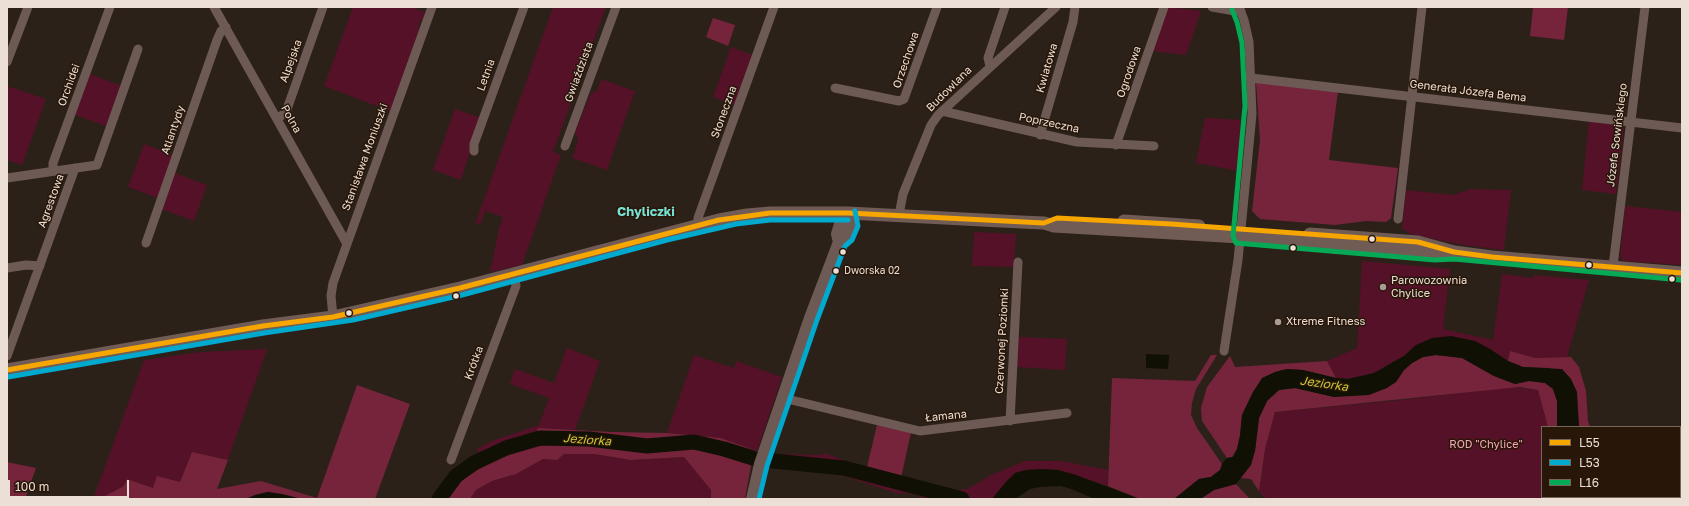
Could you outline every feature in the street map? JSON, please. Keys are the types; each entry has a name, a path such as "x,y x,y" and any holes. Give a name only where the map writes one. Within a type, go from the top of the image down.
{"main road":[{"path":"7,370 263,326 333,317 389,305 514,274 698,225 763,213 848,213 899,215 1044,223 1054,226 1241,233 1436,253 1454,252 1682,273"}],"street":[{"path":"7,62 9,51 28,7"},
{"name":"Orchidei","path":"53,171 53,163 110,7"},
{"name":"Polna","path":"214,7 347,244"},
{"name":"Alpejska","path":"277,119 286,112 323,7"},
{"name":"Stanisława Moniuszki","path":"333,317 331,292 432,7"},
{"name":"Letnia","path":"474,151 474,144 524,7"},
{"name":"Gwiaździsta","path":"565,146 616,7"},
{"name":"Słoneczna","path":"698,225 698,218 774,7"},
{"name":"Orzechowa","path":"835,88 899,101 904,99 937,7"},
{"path":"990,66 988,61 989,57 1005,7"},
{"name":"Budowlana","path":"899,215 903,194 931,125 942,111 1056,7"},
{"name":"Kwiatowa","path":"1040,135 1073,22 1075,7"},
{"name":"Ogrodowa","path":"1116,145 1164,7"},
{"path":"1212,7 1234,11 1240,9 1249,42 1251,78 1252,114 1241,233 1235,286 1224,350"},
{"path":"1398,219 1422,7"},
{"name":"Józefa Sowińskiego","path":"1613,266 1645,7"},
{"name":"Atlantydy","path":"146,243 217,40 221,31 226,27"},
{"name":"Agrestowa","path":"7,356 75,168 97,166 138,49"},
{"name":"Generała Józefa Bema","path":"1251,78 1682,128"},
{"name":"Poprzeczna","path":"942,111 1040,135 1077,142 1154,146"},
{"path":"7,178 75,168"},
{"path":"752,499 760,464 810,318 839,242 846,236 851,223 848,213"},
{"name":"Czerwonej Poziomki","path":"1010,420 1018,262"},
{"path":"7,268 26,264 40,266"},
{"name":"Krótka","path":"451,460 516,286 514,274"},
{"name":"Łamana","path":"783,398 920,431 1067,413"}],"green space":[{"path":"353,7 410,7 425,12 423,19 420,20 418,27 419,30 390,111 324,86"},
{"path":"553,7 606,7 553,152 561,155 522,265 490,272 503,217 485,211 481,223 475,224"},
{"path":"1167,7 1201,11 1186,55 1152,51"},
{"path":"731,47 755,56 737,106 713,97"},
{"path":"90,74 122,86 106,126 75,115"},
{"path":"601,79 635,91 607,170 572,158 578,141 575,132 591,93 597,91"},
{"path":"7,86 46,99 22,165 7,160"},
{"path":"455,109 481,118 461,180 433,170"},
{"path":"1205,118 1245,120 1239,171 1196,163"},
{"path":"1589,121 1624,125 1616,194 1582,190"},
{"path":"144,144 173,155 157,198 128,187"},
{"path":"174,173 207,185 194,221 161,209"},
{"path":"1471,189 1511,190 1504,250 1463,245 1410,234 1402,228 1406,190 1453,195"},
{"path":"1625,206 1682,212 1682,265 1624,261 1620,257"},
{"path":"974,232 1016,234 1014,267 972,266"},
{"path":"1362,261 1450,269 1443,329 1493,340 1502,274 1534,278 1534,275 1589,280 1567,357 1535,358 1510,351 1508,361 1490,349 1416,345 1404,356 1374,373 1348,379 1336,378 1327,361 1357,348"},
{"path":"1018,337 1067,339 1065,370 1016,367"},
{"path":"567,348 600,361 575,430 538,428 536,435 689,440 722,444 756,456 755,462 752,462 752,460 686,447 644,451 561,442 507,452 443,499 436,499 457,469 480,457 477,449 492,441 539,425 549,398 510,384 515,369 554,383"},
{"path":"267,349 228,460 192,452 180,482 153,488 127,479 124,486 99,499 93,499 144,360 201,352"},
{"path":"694,355 734,368 736,361 782,377 757,451 721,438 667,433"},
{"name":"ROD \"Chylice\"","path":"1513,387 1538,390 1548,426 1541,426 1541,498 1588,499 1265,499 1259,491 1265,449 1275,412 1402,400"},
{"path":"824,453 878,472 961,493 961,489 967,489 991,475 1025,461 1061,461 1108,470 1108,486 1058,470 1026,470 1015,473 992,499 925,499 921,498 920,495 904,493 899,494 838,474 769,467 772,454 822,455"},
{"path":"564,454 594,454 631,460 684,457 711,490 711,499 470,499 476,490 492,481 516,474 543,459 557,460"}],"shaded area":[{"path":"1533,7 1568,7 1564,40 1530,36"},
{"path":"713,18 735,25 728,46 706,37"},
{"path":"1256,82 1338,91 1329,160 1398,168 1391,218 1386,222 1366,221 1335,225 1260,219 1252,211 1260,140"},
{"path":"1510,351 1535,358 1571,357 1579,367 1586,391 1590,426 1579,426 1578,416 1550,368 1523,367 1508,361"},
{"path":"1211,355 1217,355 1196,389 1192,403 1191,415 1197,428 1222,464 1220,470 1211,477 1199,479 1174,499 1140,499 1108,486 1112,378 1195,381"},
{"path":"1436,355 1462,358 1494,376 1515,384 1529,381 1545,383 1553,389 1557,401 1557,426 1548,426 1538,390 1520,387 1275,412 1265,449 1259,491 1251,479 1241,478 1255,451 1259,418 1267,401 1279,390 1295,388 1334,397 1396,382 1404,370 1412,363 1423,357"},
{"path":"1230,356 1235,367 1327,361 1336,378 1303,370 1287,369 1275,372 1253,392 1242,415 1237,449 1232,457 1227,458 1202,421 1201,408 1207,387"},
{"path":"357,385 410,404 375,499 302,499 268,492 246,499 99,499 124,486 127,479 153,488 157,476 180,482 192,452 228,460 217,489 261,481 317,498"},
{"path":"877,425 911,432 901,478 867,467"},
{"path":"538,428 667,433 721,438 757,451 756,456 722,444 689,440 535,435"},
{"path":"561,442 644,451 686,447 733,455 752,460 745,499 711,499 711,490 684,457 631,460 594,454 564,454 557,460 543,459 516,474 492,481 476,490 470,499 443,499 461,480 507,452"},
{"path":"7,462 36,468 25,499 7,499"},
{"path":"1236,484 1250,499 1201,499 1214,490"}],"water":[{"path":"1451,336 1475,341 1508,361 1523,367 1562,369 1571,379 1577,392 1579,426 1557,426 1557,401 1553,389 1545,383 1529,381 1515,384 1494,376 1462,358 1436,355 1423,357 1412,363 1404,370 1396,382 1387,388 1369,395 1334,397 1295,388 1279,390 1267,401 1259,418 1255,451 1251,465 1236,484 1214,490 1200,499 1174,499 1199,479 1211,477 1220,470 1222,464 1227,458 1233,457 1237,449 1240,436 1242,415 1253,392 1262,378 1275,372 1287,369 1303,370 1336,378 1348,379 1374,373 1404,356 1416,345 1432,338"},
{"path":"1146,354 1169,355 1168,369 1146,368"},
{"path":"1026,470 1058,470 1076,475 1140,499 1095,499 1061,486 1030,489 1015,499 992,499 1015,473"},
{"path":"268,492 282,494 302,499 246,499"}],"waterway":[{"name":"Jeziorka","path":"439,499 456,476 474,463 506,448 540,438 589,439 647,446 694,442 753,458"},
{"name":"Jeziorka","path":"773,461 844,468 962,499"}],"transit line":[{"name":"L16","path":"1232,10 1237,22 1242,43 1245,106 1233,236 1236,243 1435,260 1454,259 1681,280"},
{"name":"L53","path":"759,499 767,466 817,320 845,246 852,240 858,226 855,211"},
{"name":"L55","path":"7,370 263,326 333,317 460,288 719,220 770,213 848,213 1044,223 1057,218 1171,224 1418,242 1454,252 1492,257 1682,273"},
{"name":"L53","path":"8,377 264,333 353,320 462,295 667,240 736,224 770,220 848,220"}],"place":[{"name":"Dworska 02","path":"836,271"},
{"name":"Parowozownia Chylice","path":"1383,287"},
{"name":"Xtreme Fitness","path":"1278,322"}],"district":[{"name":"Chyliczki","path":"646,212"}]}
